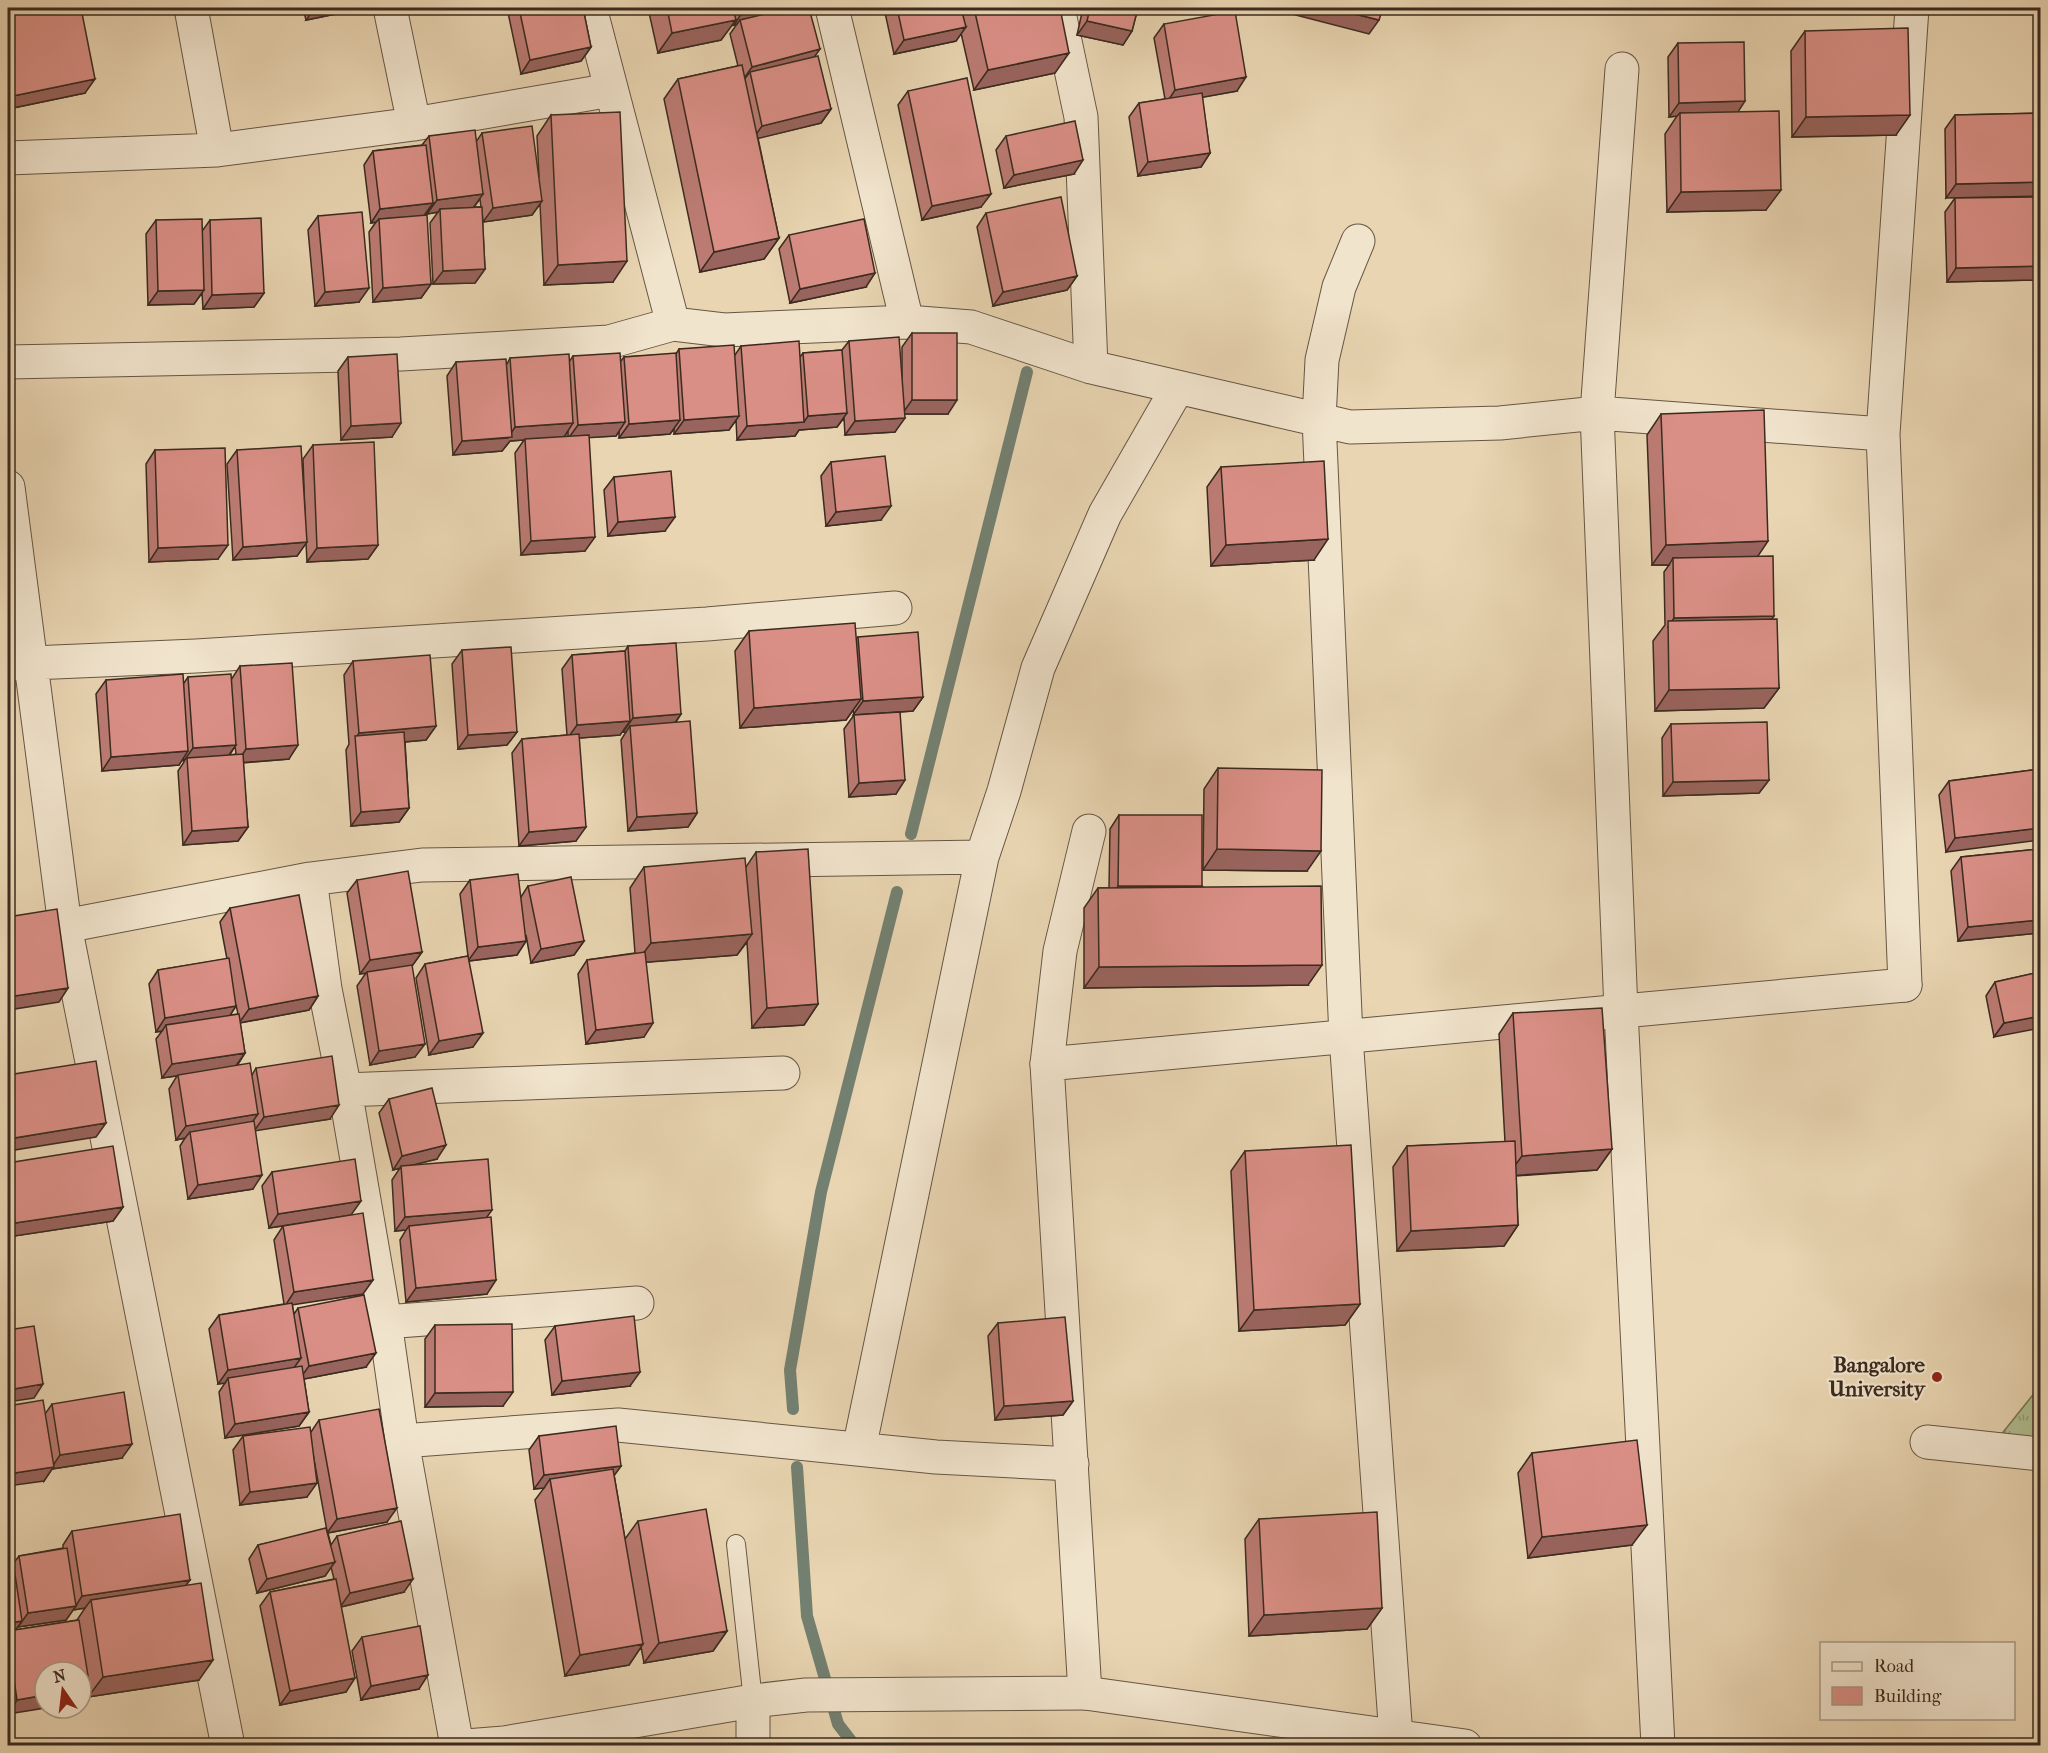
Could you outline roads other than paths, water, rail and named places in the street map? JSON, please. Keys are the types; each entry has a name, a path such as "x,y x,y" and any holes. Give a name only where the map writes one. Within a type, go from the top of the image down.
{"street":[{"path":"191,8 217,150"},
{"path":"390,8 414,124"},
{"path":"590,8 673,324"},
{"path":"832,8 907,322"},
{"path":"1058,8 1081,117 1091,367"},
{"path":"1047,1064 1905,985 1883,434 1912,8"},
{"path":"1622,69 1597,413 1621,1011 1658,1746"},
{"path":"8,158 217,150 414,124 611,90"},
{"path":"1358,241 1339,287 1322,360 1319,419 1346,1037 1396,1737"},
{"path":"8,362 401,354 609,342 673,324 724,330 907,322 971,327 1091,367 1350,427 1500,423 1597,413 1883,434"},
{"path":"859,1449 982,857 1004,791 1038,668 1105,514 1178,387"},
{"path":"8,487 20,664 65,926 228,1746"},
{"path":"20,664 196,656 707,624 895,608"},
{"path":"1085,1693 1047,1064 1060,951 1089,831"},
{"path":"65,926 310,879 422,865 982,857"},
{"path":"310,879 325,989 345,1090 385,1322 402,1441 457,1746"},
{"path":"345,1090 783,1073"},
{"path":"385,1322 637,1303"},
{"path":"402,1441 618,1425 936,1457 1072,1464"},
{"path":"1927,1442 2040,1454"},
{"path":"466,1746 564,1740 753,1701 806,1695 1085,1693 1465,1746"},
{"path":"753,1701 753,1746"}],"lane":[{"path":"736,1544 753,1701"}],"waterway":[{"path":"911,834 1027,372"},
{"path":"793,1409 790,1370 821,1192 897,892"},
{"path":"797,1467 807,1616 838,1724 855,1746"}],"place":[{"name":"Bangalore University","path":"1937,1377"}]}
